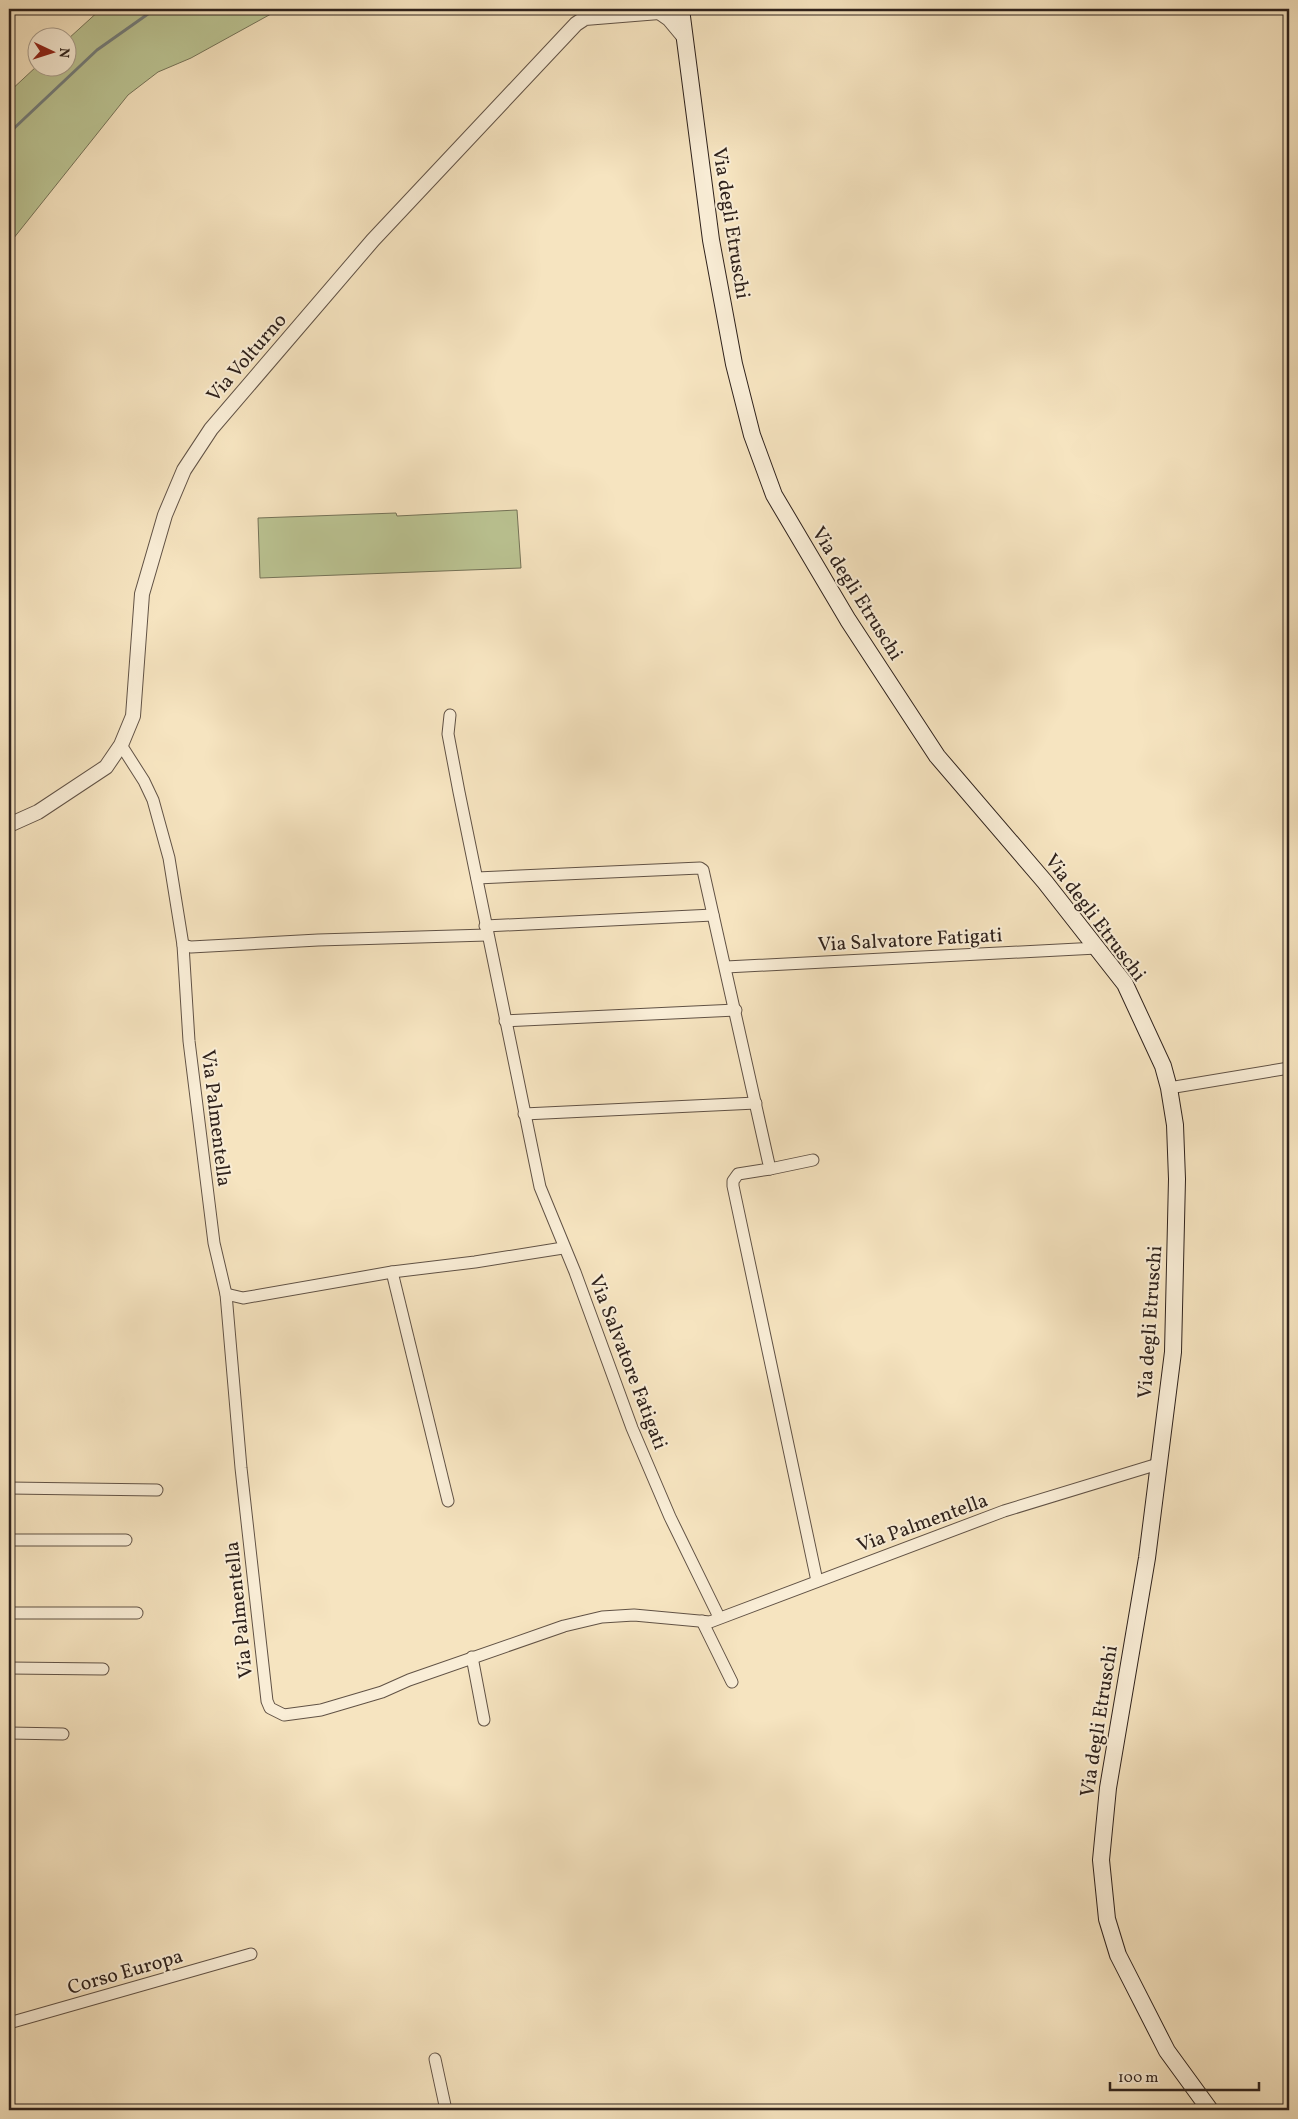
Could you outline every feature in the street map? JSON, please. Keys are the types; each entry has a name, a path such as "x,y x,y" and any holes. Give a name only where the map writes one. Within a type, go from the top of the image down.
{"main road":[{"name":"Via degli Etruschi","path":"681,11 712,240 734,364 752,435 774,495 848,620 937,756 1045,882 1125,984 1163,1066 1169,1088 1175,1125 1175,1298 1173,1352 1147,1558 1108,1788 1101,1860 1107,1920 1118,1955 1167,2051 1210,2110"}],"street":[{"path":"663,11 684,37"},
{"name":"Via Volturno","path":"9,826 38,812 106,767 121,745 132,716 142,594 165,515 184,470 211,429 373,240 576,24 584,18 681,11"},
{"name":"Via Salvatore Fatigati","path":"450,715 448,728 450,744 486,930 540,1187 563,1248 575,1272 632,1428 670,1517 719,1617"},
{"name":"Via Palmentella","path":"121,745 154,800 169,858 183,945 188,1041 214,1243 226,1294 241,1468 267,1702 270,1708 284,1715 321,1710 382,1692 409,1680 564,1626 602,1617 652,1616 710,1622 1004,1511 1149,1465 1158,1464"},
{"path":"477,878 700,868 703,870 736,1010 770,1169"},
{"path":"183,945 191,947 318,940 713,915"},
{"name":"Via Salvatore Fatigati","path":"726,967 1097,948"},
{"path":"505,1021 736,1010"},
{"path":"1169,1088 1289,1068"},
{"path":"524,1114 756,1103"},
{"path":"813,1160 738,1174 735,1177 733,1186 817,1581"},
{"path":"226,1294 243,1298 392,1272 563,1248"},
{"path":"392,1272 448,1501"},
{"path":"9,1488 158,1490"},
{"path":"9,1540 126,1540"},
{"path":"9,1613 137,1613"},
{"path":"702,1621 732,1682"},
{"path":"472,1658 484,1720"},
{"path":"9,1668 103,1670"},
{"path":"9,1733 63,1734"},
{"name":"Corso Europa","path":"9,2024 251,1954"},
{"path":"434,2059 446,2110"}],"green space":[{"path":"101,9 280,9 191,58 158,72 128,95 9,244 9,92 28,74 28,78 78,78 78,30"},
{"path":"517,510 521,568 260,578 258,518 396,513 397,516"}],"waterway":[{"path":"9,133 97,50 155,9"}]}
